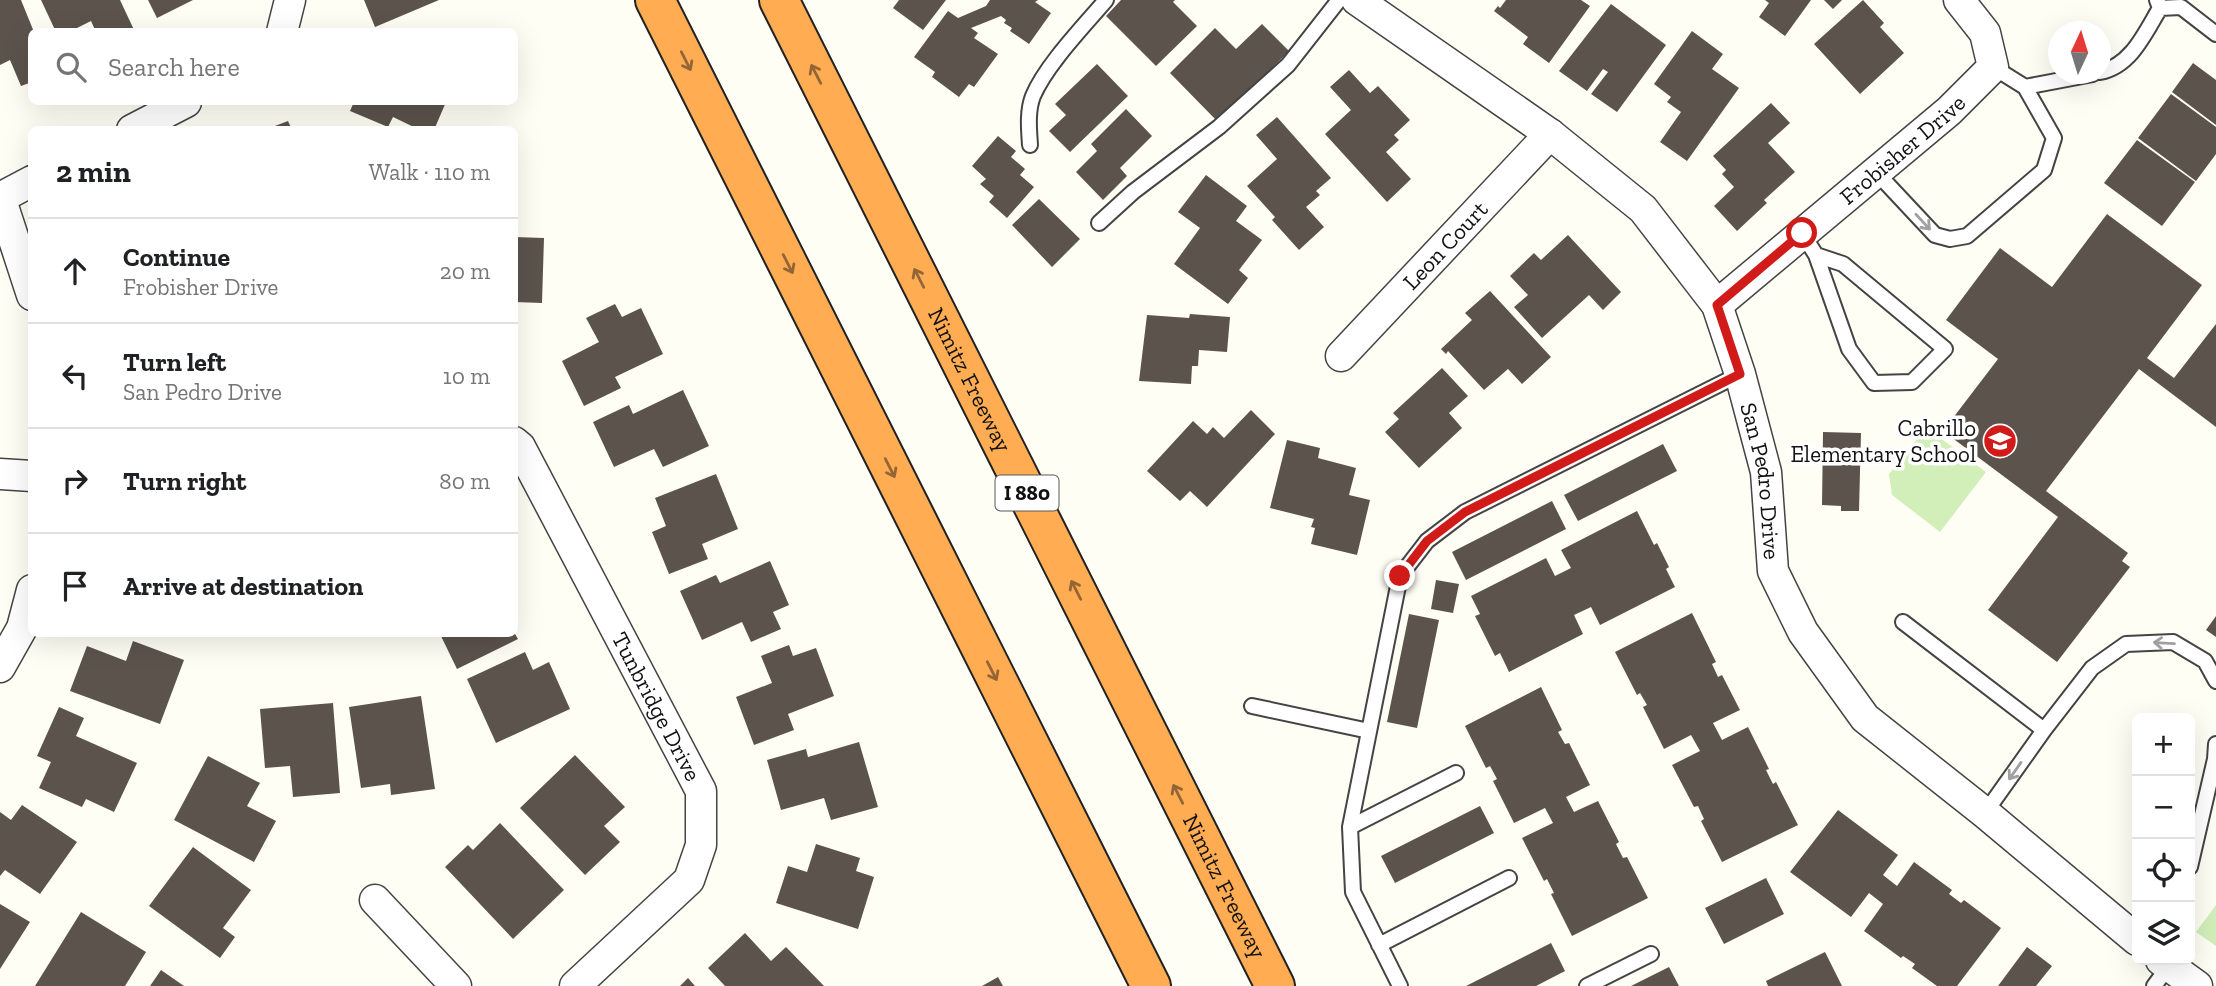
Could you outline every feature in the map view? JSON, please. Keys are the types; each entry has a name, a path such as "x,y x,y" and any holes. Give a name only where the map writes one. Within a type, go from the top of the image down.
{"highway":[{"path":"656,0 1151,986"},
{"name":"Nimitz Freeway","path":"779,0 1275,986"}],"street":[{"path":"283,28 290,0"},
{"name":"San Pedro Drive","path":"1357,0 1550,134 1643,209 1717,305 1740,374 1766,472 1773,571 1803,632 1865,718 1985,813 2132,936"},
{"path":"1959,0 1984,33 1993,67"},
{"name":"Frobisher Drive","path":"1717,305 1809,244 1876,172 1949,111 1993,67"},
{"path":"140,126 180,105"},
{"name":"Leon Court","path":"1341,356 1550,134"},
{"path":"28,183 0,197 28,283"},
{"name":"Tunbridge Drive","path":"518,445 701,790 701,845 689,880 575,986"},
{"path":"0,474 28,477"},
{"path":"0,667 22,628 28,605"},
{"path":"375,901 456,986"},
{"path":"2161,971 2197,986"}],"lane":[{"path":"1030,145 1028,125 1033,97 1057,57 1106,0"},
{"path":"1099,223 1133,192 1219,127 1288,65 1339,0"},
{"path":"2111,70 2134,50 2159,4 2181,7 2216,34"},
{"path":"1876,172 1935,235 1950,239 1967,236 2044,170 2054,138 2025,87 1993,67"},
{"path":"2025,87 2048,83"},
{"path":"1809,244 1843,264 1945,349 1912,382 1874,383 1849,349 1809,244"},
{"path":"1400,986 1353,892 1350,828 1400,576 1427,541 1465,512 1740,374"},
{"path":"1903,622 2044,730"},
{"path":"1985,813 2092,668 2126,644 2172,642 2205,661 2216,681"},
{"path":"1252,706 1369,731"},
{"path":"2195,845 2216,744"},
{"path":"1350,828 1456,773"},
{"path":"1379,945 1509,878"},
{"path":"1587,986 1651,954"}],"green space":[{"path":"1918,438 1943,440 1986,472 1940,532 1892,495 1889,474"},
{"path":"2216,905 2216,946 2196,932"}],"building":[{"path":"0,0 21,0 32,28 28,28 28,83 21,86 10,60 0,65"},
{"path":"41,0 120,0 133,28 94,28 91,21 77,28 54,28"},
{"path":"148,0 193,0 157,18"},
{"path":"364,0 439,0 375,27"},
{"path":"899,0 946,0 923,30 893,8"},
{"path":"990,0 1038,0 1035,2 1051,13 1029,44 1010,31 1012,28 1004,23 1006,20 1001,16 971,28 978,33 974,38 998,54 974,87 969,84 959,97 932,77 935,72 914,57 948,11 958,18 986,6"},
{"path":"1121,0 1175,0 1173,2 1197,26 1156,66 1106,16"},
{"path":"1506,0 1581,0 1590,6 1549,63 1523,44 1528,37 1494,11"},
{"path":"1765,0 1811,0 1785,36 1759,17 1769,3"},
{"path":"1824,0 1842,0 1833,9"},
{"path":"1863,0 1884,23 1880,27 1904,53 1860,94 1814,44"},
{"path":"1611,4 1666,45 1617,112 1591,94 1608,72 1603,69 1587,91 1559,71"},
{"path":"1262,24 1289,51 1218,122 1170,73 1215,28 1236,49"},
{"path":"1692,31 1723,54 1712,69 1739,88 1687,161 1660,142 1681,112 1667,102 1671,97 1654,84"},
{"path":"2193,63 2216,80 2216,125 2172,92"},
{"path":"1097,64 1128,96 1070,152 1049,131 1066,115 1055,104"},
{"path":"1349,70 1370,93 1378,86 1410,120 1394,135 1399,140 1386,152 1411,179 1387,202 1325,134 1351,110 1330,87"},
{"path":"2171,94 2216,127 2216,154 2196,181 2138,138"},
{"path":"1771,103 1790,123 1768,143 1795,172 1764,200 1767,203 1737,231 1714,206 1734,187 1722,174 1726,170 1713,156"},
{"path":"353,105 445,105 436,126 412,126 393,117 388,126 386,126 350,111"},
{"path":"1126,109 1152,136 1120,168 1127,176 1103,200 1076,172 1097,151 1091,144"},
{"path":"1277,117 1331,178 1316,191 1320,195 1306,207 1324,227 1299,250 1272,220 1275,217 1247,186 1277,159 1256,135"},
{"path":"288,121 290,126 275,126"},
{"path":"998,136 1016,151 1011,157 1025,169 1020,175 1034,187 1007,218 989,202 994,196 980,184 986,179 972,166"},
{"path":"2137,140 2195,182 2162,226 2104,183"},
{"path":"1206,175 1247,206 1236,221 1262,240 1239,270 1248,278 1228,304 1174,264 1200,228 1178,212"},
{"path":"1039,199 1080,239 1052,267 1012,225"},
{"path":"2107,214 2202,285 2147,358 2174,378 2216,324 2216,427 2139,369 2046,491 2128,553 2122,561 2130,567 2057,662 1988,610 2058,517 1943,431 1998,359 1946,320 2000,248 2052,287"},
{"path":"1568,235 1621,292 1603,310 1589,295 1542,338 1514,307 1528,295 1510,276 1534,253 1541,260"},
{"path":"518,237 544,238 542,303 518,302"},
{"path":"1490,291 1551,357 1522,384 1508,369 1484,390 1448,351 1446,354 1441,349 1472,320 1465,313"},
{"path":"615,304 622,317 641,308 663,354 615,377 621,388 584,406 562,361 599,342 586,318"},
{"path":"1190,314 1230,317 1227,352 1199,350 1198,366 1192,366 1191,384 1139,381 1147,315 1189,318"},
{"path":"1442,368 1468,396 1449,413 1462,428 1419,468 1385,432 1399,419 1393,413"},
{"path":"683,390 709,446 663,467 654,449 614,467 593,422 629,405 633,414"},
{"path":"1251,410 1275,434 1207,507 1190,491 1180,501 1147,471 1193,421 1207,434 1213,427 1224,438"},
{"path":"1823,432 1861,433 1859,511 1841,511 1841,506 1822,505"},
{"path":"1287,440 1320,448 1318,458 1356,468 1349,495 1370,500 1357,555 1311,544 1314,519 1270,508"},
{"path":"1663,444 1677,471 1578,521 1564,495"},
{"path":"716,474 738,529 702,544 708,559 669,574 652,532 666,526 655,498"},
{"path":"1552,501 1566,529 1466,580 1452,552"},
{"path":"1637,511 1654,545 1657,543 1669,567 1666,569 1675,587 1600,625 1591,607 1574,615 1583,634 1509,672 1500,653 1495,656 1475,616 1480,614 1471,596 1546,558 1555,576 1571,568 1561,550"},
{"path":"770,561 789,605 773,612 781,629 751,642 742,622 702,640 680,591 716,575 720,583"},
{"path":"1436,580 1459,584 1453,613 1431,609"},
{"path":"1692,613 1716,662 1712,664 1718,677 1722,675 1740,710 1713,723 1722,740 1748,727 1769,769 1766,770 1773,784 1776,782 1798,825 1722,862 1701,821 1704,819 1698,806 1694,807 1672,765 1700,751 1691,735 1664,749 1643,707 1647,705 1640,693 1637,695 1615,652"},
{"path":"1409,614 1439,620 1417,728 1387,722"},
{"path":"2216,616 2216,637 2206,630"},
{"path":"441,637 518,639 457,669"},
{"path":"133,641 184,660 160,724 70,691 87,646 126,661"},
{"path":"789,645 793,656 816,648 834,696 788,714 794,730 754,745 736,697 772,683 761,656"},
{"path":"525,652 533,670 549,662 570,709 496,743 467,679"},
{"path":"1541,687 1562,730 1558,732 1565,744 1569,743 1590,785 1566,797 1574,812 1598,801 1619,842 1616,844 1623,858 1627,857 1648,898 1572,936 1551,894 1554,893 1547,879 1544,881 1522,838 1553,823 1545,808 1514,823 1493,781 1497,779 1490,766 1486,768 1465,726"},
{"path":"421,696 435,789 391,795 390,784 361,788 349,707"},
{"path":"333,703 340,793 293,797 290,766 265,768 260,709"},
{"path":"59,707 84,718 76,736 137,763 114,812 86,799 82,807 39,788 51,762 37,756"},
{"path":"859,742 878,807 831,820 824,798 781,810 767,760 806,749 808,757"},
{"path":"575,755 625,807 604,826 620,842 585,875 520,808"},
{"path":"208,756 260,783 247,806 276,821 254,862 174,820"},
{"path":"22,805 77,842 40,894 5,870 0,876 0,812 11,820"},
{"path":"1480,806 1494,833 1395,883 1381,856"},
{"path":"1838,810 1898,855 1883,875 1897,886 1914,862 1952,890 1949,894 1961,903 1964,900 2001,928 1957,986 1937,986 1912,968 1915,964 1903,956 1901,958 1864,931 1883,904 1869,893 1851,917 1790,872"},
{"path":"500,823 564,890 513,939 445,867 468,845 473,850"},
{"path":"816,844 860,858 856,871 874,877 858,929 776,903 788,866 807,872"},
{"path":"193,847 251,890 223,928 235,937 220,958 149,906"},
{"path":"1766,878 1784,914 1724,944 1705,908"},
{"path":"0,904 30,922 0,969"},
{"path":"81,912 146,952 125,986 35,986"},
{"path":"745,933 771,961 786,947 824,986 725,986 708,968"},
{"path":"1551,943 1565,971 1536,986 1466,986"},
{"path":"2027,947 2052,966 2036,986 1998,986"},
{"path":"1825,952 1842,986 1768,986 1766,981"},
{"path":"1669,967 1679,986 1631,986"},
{"path":"161,970 184,986 150,986"},
{"path":"998,977 1003,986 982,986"},
{"path":"688,978 695,986 680,986"}],"place":[{"name":"Cabrillo Elementary School","path":"2000,441"}],"route":[{"path":"1400,576 1427,541 1465,512 1740,374 1717,305 1802,233"}]}
